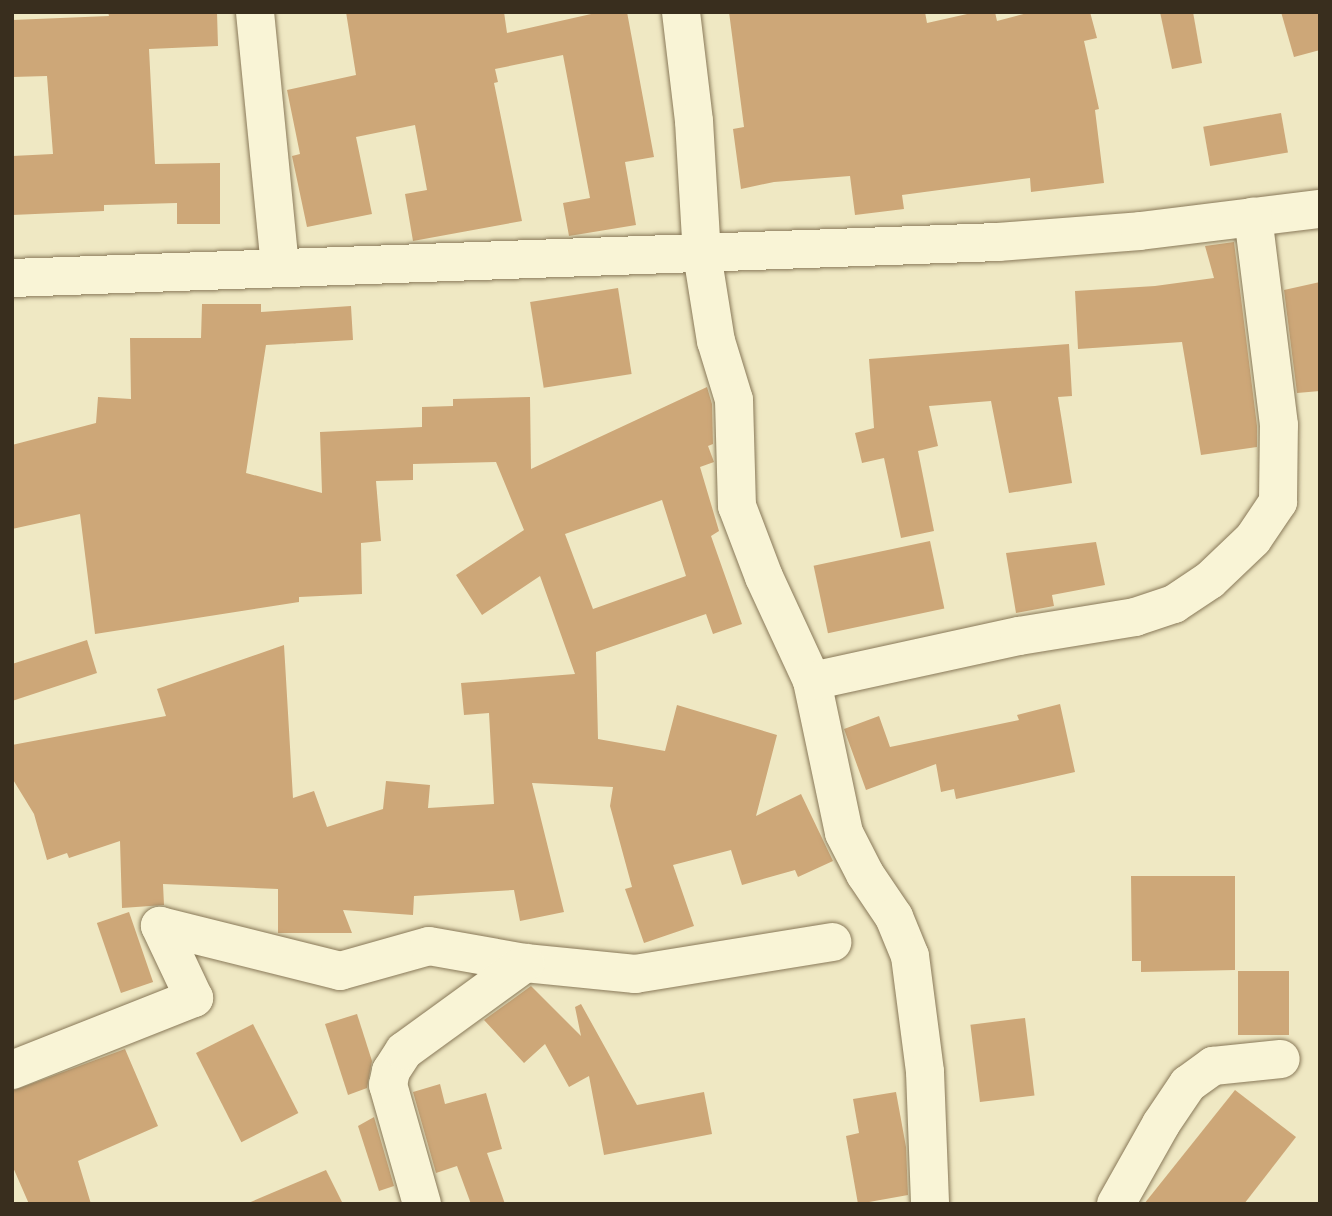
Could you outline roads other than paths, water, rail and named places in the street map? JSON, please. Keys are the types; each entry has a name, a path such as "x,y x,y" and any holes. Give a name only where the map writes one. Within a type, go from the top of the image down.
{"street":[{"path":"255,12 280,266"},
{"path":"681,12 694,121 702,254 716,341 734,400 737,506 764,577 811,681 844,833 865,874 894,917 911,956 925,1072 930,1204"},
{"path":"12,278 280,266 702,254 998,242 1140,231 1320,209"},
{"path":"811,681 891,661 1148,613 1174,604 1210,580 1253,539 1278,502 1279,425 1253,217"},
{"path":"12,1070 194,998 160,926 340,971 429,946 525,963 635,974 832,942"},
{"path":"422,1204 388,1085 391,1071 404,1051 525,963"},
{"path":"1116,1204 1161,1124 1188,1084 1213,1066 1281,1059"}]}
